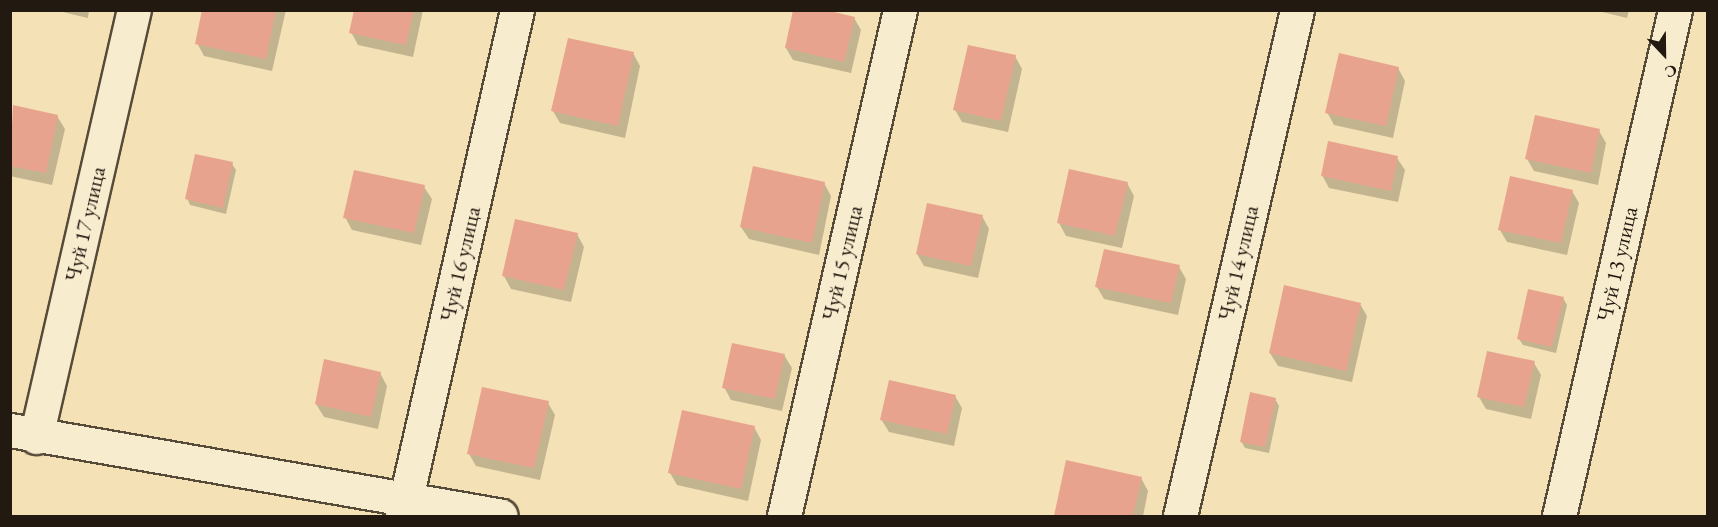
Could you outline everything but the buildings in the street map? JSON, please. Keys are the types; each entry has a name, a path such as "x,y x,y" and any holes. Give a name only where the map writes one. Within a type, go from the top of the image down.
{"street":[{"name":"Чуй 17 улица","path":"23,433 134,10"},
{"name":"Чуй 16 улица","path":"405,507 517,10"},
{"name":"Чуй 15 улица","path":"784,516 900,10"},
{"name":"Чуй 14 улица","path":"1180,516 1297,10"},
{"name":"Чуй 13 улица","path":"1559,516 1675,10"},
{"path":"23,433 405,507 501,516"}]}
